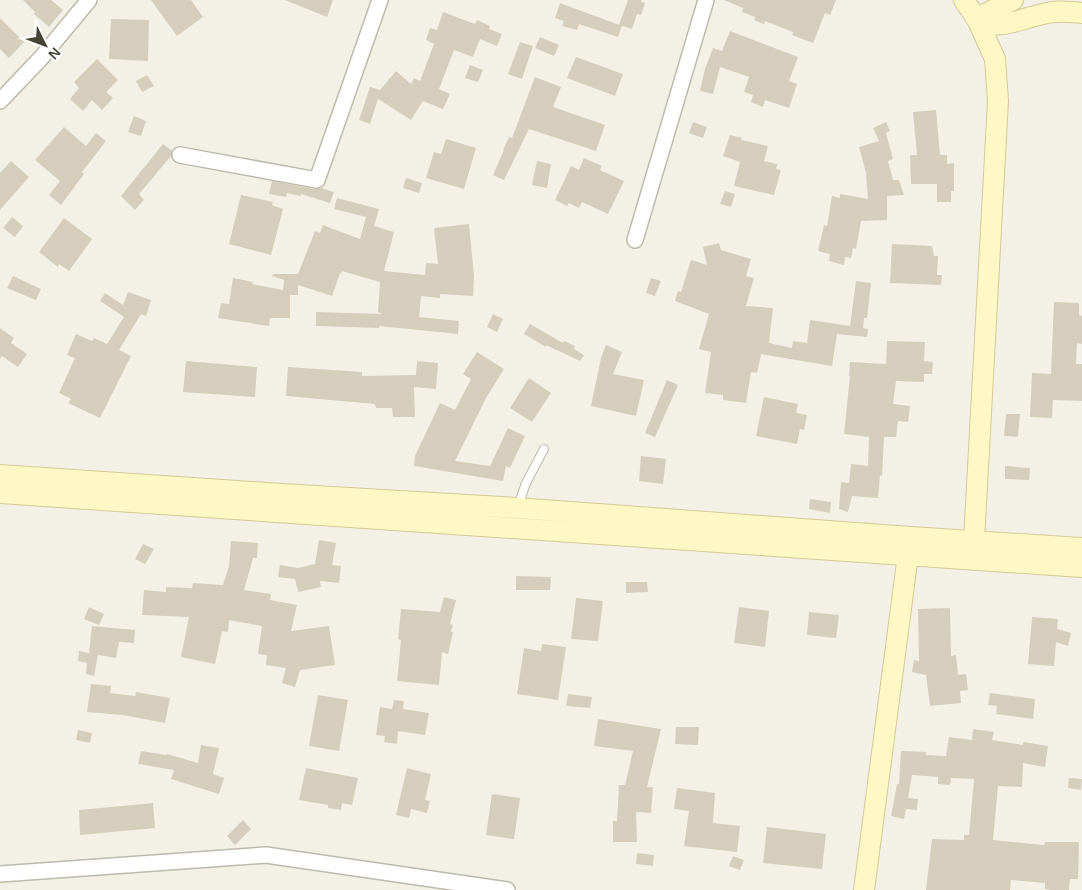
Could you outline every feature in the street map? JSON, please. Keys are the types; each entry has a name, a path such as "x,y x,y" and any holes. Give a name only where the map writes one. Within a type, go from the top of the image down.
{"street":[{"path":"0,101 40,58 89,0"},
{"path":"180,154 317,180 380,0"},
{"path":"635,240 706,0"},
{"path":"964,0 978,21 995,59 998,101 974,541"},
{"path":"978,21 983,15 1013,0"},
{"path":"978,21 995,25 1024,20 1044,13 1082,13"},
{"path":"995,59 1005,40 1024,20"},
{"path":"0,475 517,508 908,555 1082,567"},
{"path":"0,493 708,532 974,541 1082,548"},
{"path":"864,890 908,555"},
{"path":"0,874 266,855 507,890"}],"lane":[{"path":"517,508 526,484 544,448"}],"building":[{"path":"23,0 51,0 63,10 49,27 34,14 35,12"},
{"path":"151,0 191,0 203,17 177,36"},
{"path":"285,0 333,0 327,17"},
{"path":"628,0 642,0 641,2 645,3 641,15 637,14 632,29 619,25"},
{"path":"724,0 836,0 830,15 825,13 813,43 792,35 793,32 765,21 764,24 754,20 755,17 742,12 743,8"},
{"path":"560,3 622,26 618,37 579,24 577,30 562,26 564,21 555,18"},
{"path":"443,12 475,24 477,20 490,26 489,29 502,34 497,46 480,39 473,57 454,50 439,89 450,94 443,109 423,101 411,120 378,99 370,124 359,120 370,87 380,90 396,71 411,84 414,78 420,81 434,44 426,40 430,28 437,30"},
{"path":"0,18 24,42 9,58 0,49"},
{"path":"111,19 149,20 148,61 109,59"},
{"path":"730,31 798,57 789,81 797,84 789,108 765,100 763,107 751,102 753,95 744,92 749,77 720,67 713,94 700,91 705,69 713,48 722,51"},
{"path":"540,37 559,45 554,56 535,48"},
{"path":"520,42 533,46 522,79 508,74"},
{"path":"576,57 623,74 615,96 567,78"},
{"path":"97,59 118,80 106,92 113,98 102,110 92,100 83,111 70,99 79,88 74,82"},
{"path":"470,65 483,70 478,82 465,78"},
{"path":"147,75 154,86 142,92 136,81"},
{"path":"535,77 561,87 553,107 605,125 596,151 529,129 504,180 493,175 509,137 512,138"},
{"path":"936,110 940,155 947,155 947,164 954,163 954,191 951,191 951,202 937,202 937,184 911,184 910,155 917,155 913,112"},
{"path":"134,116 146,121 141,136 128,132"},
{"path":"693,122 707,127 703,138 689,133"},
{"path":"886,122 890,131 886,133 893,159 888,161 893,180 899,180 904,195 887,196 887,220 861,221 856,249 853,248 851,258 845,257 844,265 829,261 830,254 818,251 824,225 827,226 832,196 840,198 840,194 868,199 866,173 859,147 879,141 873,128"},
{"path":"64,127 86,146 96,133 106,141 82,172 84,174 61,205 49,195 60,181 35,160"},
{"path":"730,135 742,138 741,140 768,146 764,161 777,164 776,169 781,170 774,195 734,186 740,162 723,156"},
{"path":"446,139 476,148 464,189 426,178 434,152 441,154"},
{"path":"163,144 172,151 171,156 139,194 144,200 135,210 121,196"},
{"path":"584,158 602,166 600,170 624,181 608,214 582,202 579,208 569,203 567,206 555,200 571,166 579,170"},
{"path":"11,161 29,177 0,210 0,173"},
{"path":"537,161 551,164 547,188 532,185"},
{"path":"406,178 422,183 419,193 403,188"},
{"path":"272,181 315,189 321,188 334,192 330,203 301,194 301,196 287,193 286,197 269,194"},
{"path":"725,191 735,194 731,207 720,204"},
{"path":"241,195 273,202 272,205 283,209 271,255 229,244"},
{"path":"337,198 379,209 374,226 394,232 384,271 425,275 426,263 438,264 434,228 469,224 474,276 473,296 440,294 440,298 421,296 419,317 459,321 458,334 379,326 379,328 316,326 316,312 383,314 378,312 380,282 342,271 332,296 298,285 298,295 290,295 290,318 270,318 269,326 218,318 221,303 229,304 233,278 283,290 284,280 272,276 273,274 298,274 315,231 320,233 323,225 360,239 366,217 334,209"},
{"path":"12,217 23,226 15,237 3,228"},
{"path":"64,218 92,239 69,271 59,264 58,267 39,252"},
{"path":"719,243 721,250 751,259 746,276 754,278 746,306 773,308 769,343 792,348 793,341 807,343 810,320 850,326 856,281 871,283 867,318 864,318 863,328 868,329 867,337 837,334 832,366 761,354 757,373 751,372 746,403 723,400 723,395 705,393 711,352 699,349 709,314 675,301 678,291 681,292 691,260 707,265 703,247"},
{"path":"892,244 932,246 934,256 938,256 937,275 942,275 941,285 890,283"},
{"path":"13,276 41,289 36,300 7,288"},
{"path":"651,278 661,281 655,296 646,293"},
{"path":"128,292 151,300 146,316 141,314 119,350 131,356 100,418 68,403 71,399 59,393 75,358 67,355 76,334 92,341 94,338 107,344 124,317 100,301 105,293 123,305"},
{"path":"1054,302 1079,303 1079,315 1082,316 1082,344 1077,343 1076,364 1082,364 1082,401 1053,400 1052,418 1030,417 1032,373 1051,374"},
{"path":"493,314 503,319 497,332 487,327"},
{"path":"530,324 563,343 564,341 575,346 574,349 584,355 580,361 546,345 546,347 524,334"},
{"path":"0,328 14,338 11,343 27,354 18,367 2,356 0,359"},
{"path":"887,341 925,342 924,361 933,362 932,374 924,374 924,382 896,381 893,404 910,406 908,422 898,421 896,437 884,437 882,476 880,475 878,498 852,496 848,512 839,509 841,482 849,483 851,464 868,466 869,437 844,434 850,362 886,364"},
{"path":"606,345 622,352 613,374 644,380 636,416 591,406 601,358"},
{"path":"477,352 504,369 486,398 455,461 490,466 508,428 525,436 510,468 506,466 503,481 414,466 415,456 440,403 455,410 471,379 463,374"},
{"path":"186,361 257,367 255,397 183,392"},
{"path":"417,361 438,363 436,389 414,387 415,417 393,417 392,408 376,408 375,404 286,396 288,367 362,372 362,376 416,375"},
{"path":"529,378 551,393 532,422 510,408"},
{"path":"667,380 678,385 655,437 645,433"},
{"path":"764,397 798,404 796,413 807,415 804,430 800,429 797,444 756,436"},
{"path":"1006,414 1020,414 1018,437 1004,436"},
{"path":"641,456 666,459 663,484 639,481"},
{"path":"1005,466 1030,468 1029,480 1005,479"},
{"path":"810,499 831,502 830,513 809,509"},
{"path":"319,540 336,543 332,565 341,566 339,583 320,581 321,587 298,592 295,579 278,577 280,565 298,568 315,564"},
{"path":"231,541 258,543 257,558 253,558 244,590 271,594 270,600 297,605 291,631 329,626 335,665 300,670 295,687 282,683 286,668 266,665 267,655 258,654 262,626 229,620 228,632 222,631 215,664 181,657 189,617 142,615 144,590 166,592 166,587 192,588 193,583 223,585 229,566"},
{"path":"143,544 154,549 145,564 135,559"},
{"path":"516,576 551,577 550,590 516,590"},
{"path":"626,582 647,582 648,592 626,593"},
{"path":"444,597 456,600 450,624 453,625 451,632 453,632 448,654 442,652 439,685 397,681 401,640 398,639 401,609 440,612"},
{"path":"576,598 603,601 598,641 571,639"},
{"path":"89,607 104,614 99,625 84,619"},
{"path":"739,607 769,611 765,647 734,643"},
{"path":"950,608 951,656 956,655 958,675 966,674 968,690 960,691 961,703 930,706 926,675 912,672 914,660 919,661 918,609"},
{"path":"809,612 839,615 836,638 807,635"},
{"path":"1032,617 1058,619 1057,629 1071,633 1068,646 1056,642 1054,666 1028,664"},
{"path":"92,626 135,630 134,643 119,642 116,658 98,655 94,676 86,674 87,663 78,661 79,651 89,653"},
{"path":"542,644 566,647 558,700 517,694 524,648 541,651"},
{"path":"91,684 111,686 110,693 135,696 136,692 170,698 165,723 123,715 87,712"},
{"path":"990,693 1035,699 1033,719 996,714 997,706 988,705"},
{"path":"568,694 592,697 590,708 566,706"},
{"path":"318,695 348,700 339,751 309,746"},
{"path":"394,700 404,701 403,709 429,713 425,735 398,731 397,744 384,742 385,736 376,735 380,707 392,709"},
{"path":"598,719 661,729 647,787 653,787 651,813 636,812 637,842 613,842 613,821 617,821 619,785 625,785 633,751 594,746"},
{"path":"676,727 699,727 698,745 675,744"},
{"path":"973,729 994,732 992,740 1023,745 1023,742 1048,746 1045,767 1023,763 1022,787 998,786 993,840 1044,845 1045,842 1079,842 1078,879 1070,879 1069,890 1045,889 1045,883 1011,880 1010,890 926,890 932,839 964,840 964,835 969,835 974,779 951,778 950,785 938,784 938,777 912,775 908,798 918,799 917,810 906,809 904,819 891,816 897,784 899,784 901,751 926,752 926,755 946,756 949,737 972,740"},
{"path":"78,730 92,733 90,743 76,740"},
{"path":"201,745 219,748 213,774 224,778 219,794 171,779 174,770 138,764 141,751 167,754 198,763"},
{"path":"306,768 358,778 352,805 342,803 341,810 328,808 328,805 299,800"},
{"path":"407,768 431,774 425,800 430,801 427,813 411,809 409,818 396,815"},
{"path":"1069,778 1082,779 1081,790 1068,788"},
{"path":"677,788 715,793 713,823 740,826 737,852 684,846 689,811 674,809"},
{"path":"492,794 520,798 514,839 486,835"},
{"path":"153,803 155,828 80,835 79,810"},
{"path":"243,820 251,829 235,845 227,836"},
{"path":"767,827 826,834 822,869 763,863"},
{"path":"637,853 654,855 653,866 636,864"},
{"path":"733,856 744,860 740,870 729,866"}]}
